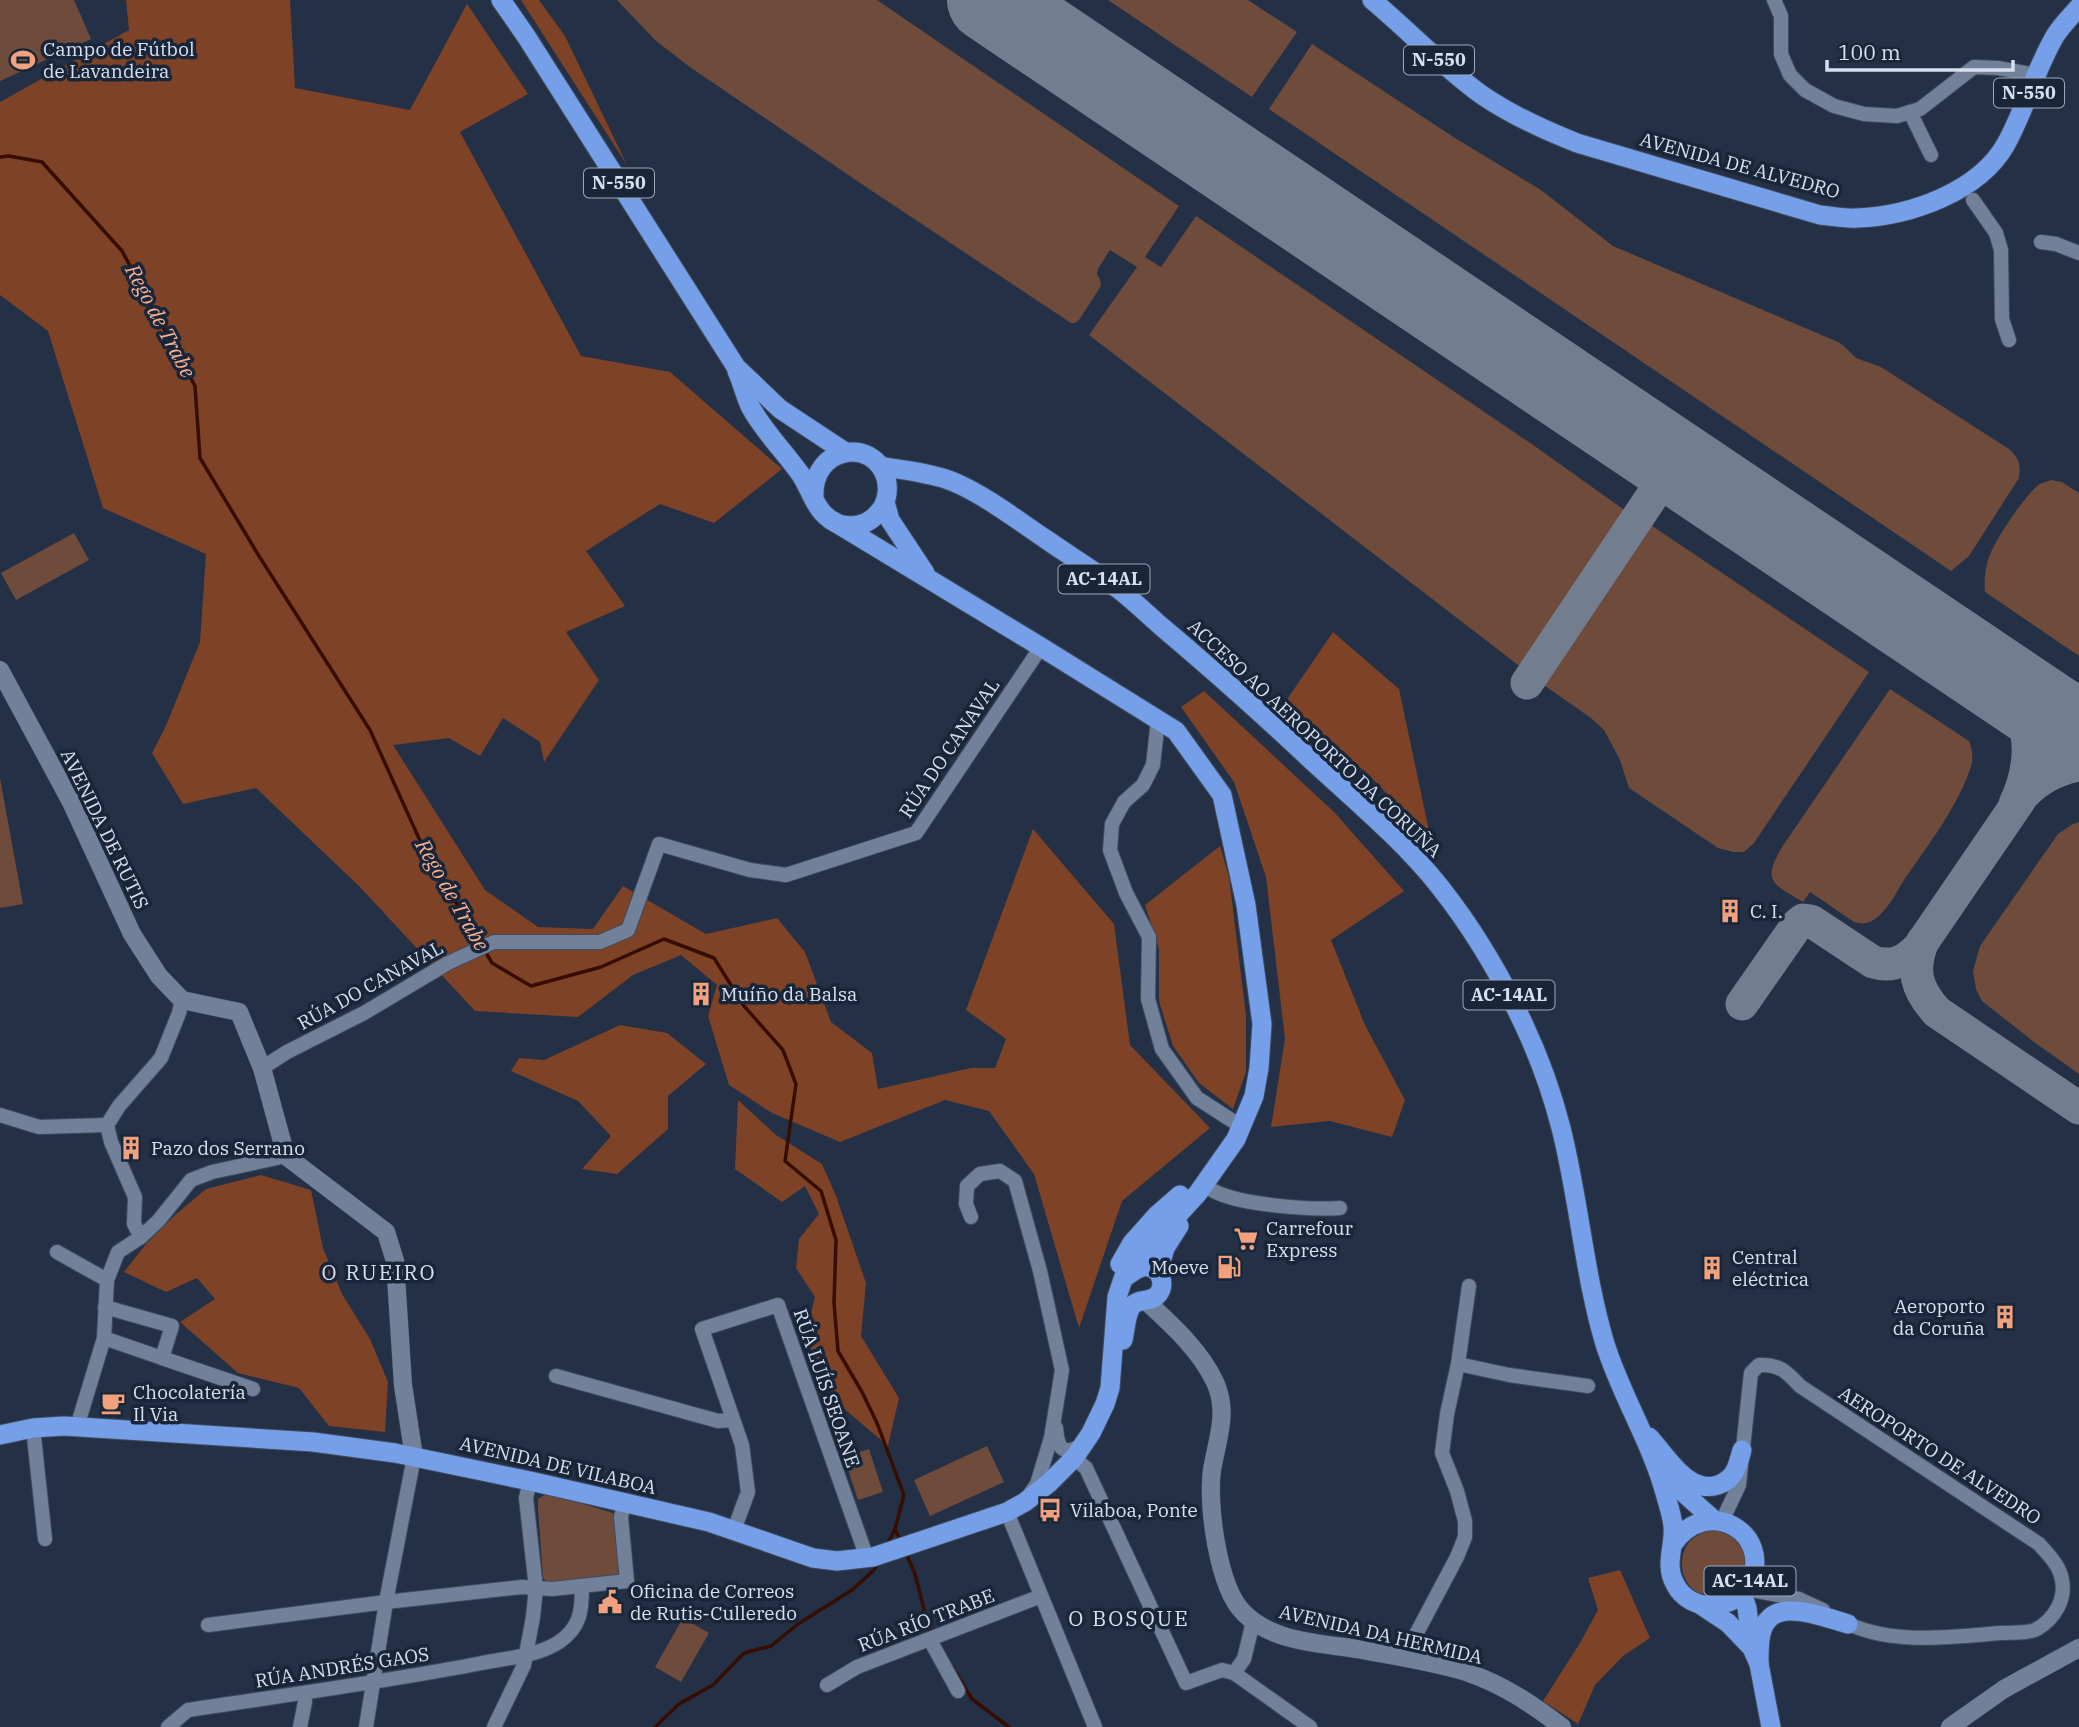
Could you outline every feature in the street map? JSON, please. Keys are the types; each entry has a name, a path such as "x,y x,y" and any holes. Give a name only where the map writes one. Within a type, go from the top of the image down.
{"highway":[{"name":"N-550","path":"501,0 736,367 750,406 801,475 824,515 833,522"},
{"name":"AVENIDA DE ALVEDRO","path":"1372,0 1471,87 1534,124 1577,143 1820,215 1857,219 1911,210 1978,178 2005,144 2055,34 2079,7"},
{"name":"N-550","path":"736,367 780,410 845,452 870,457 880,466"},
{"path":"814,496 817,472 824,463 845,452"},
{"path":"880,466 885,476 890,520 930,580"},
{"name":"ACCESO AO AEROPORTO DA CORUÑA","path":"880,466 951,481 995,504 1117,588 1286,736 1408,852 1440,887 1492,961 1525,1028 1545,1077 1562,1130 1605,1345 1663,1485 1673,1522 1673,1544 1669,1556 1673,1581 1689,1600 1728,1623 1756,1656"},
{"name":"ACCESO AO AEROPORTO DA CORUÑA","path":"886,494 928,484 995,504"},
{"path":"833,522 857,526 869,521 879,513 886,494"},
{"path":"833,522 1176,731 1222,795 1246,905 1262,1024 1259,1068 1254,1096 1239,1133 1209,1188 1177,1227 1165,1248 1158,1272"},
{"path":"1110,1388 1104,1364 1105,1341 1107,1299 1115,1274 1132,1243 1239,1133"},
{"path":"1105,1341 1111,1327 1113,1296 1117,1283 1198,1193 1239,1133"},
{"path":"1110,1388 1117,1297 1128,1262 1137,1246 1163,1219 1175,1200"},
{"path":"1110,1388 1131,1308 1148,1299 1162,1285 1158,1272 1147,1266 1126,1274"},
{"path":"1126,1274 1129,1287 1148,1299"},
{"name":"AVENIDA DE VILABOA","path":"0,1435 56,1426 313,1441 354,1446 530,1481 734,1530 813,1558 837,1561 870,1557 918,1542 1007,1512 1025,1502 1049,1483 1078,1451 1098,1420 1110,1388"},
{"name":"ACCESO AO AEROPORTO DA CORUÑA","path":"1639,1426 1677,1487 1718,1520 1734,1526 1750,1543 1755,1567 1744,1592 1771,1727"},
{"name":"AC-14AL","path":"1639,1426 1683,1476 1696,1485 1706,1487 1727,1481 1734,1473 1742,1450"},
{"path":"1673,1544 1690,1526 1701,1521 1718,1520"},
{"name":"AC-14AL","path":"1700,1605 1722,1605 1744,1592"},
{"name":"AC-14AL","path":"1756,1656 1766,1622 1779,1612 1808,1612 1848,1625"}],"street":[{"path":"1774,0 1781,16 1781,54 1790,75 1805,90 1834,106 1864,114 1897,116 1920,109 1974,67 2036,75"},
{"path":"1910,112 1931,155"},
{"path":"1973,200 1996,233 2001,250 2002,319 2009,340"},
{"path":"2041,242 2056,244 2079,253"},
{"name":"RÚA DO CANAVAL","path":"262,1068 287,1052 364,1013 448,963 494,942 600,942 628,930 659,844 750,870 786,875 916,833 1041,647"},
{"name":"AVENIDA DE RUTIS","path":"0,670 71,802 132,934 159,976 182,1000"},
{"path":"1158,720 1153,765 1143,785 1124,802 1112,824 1110,850 1126,893 1149,937 1148,999 1162,1049 1196,1098 1239,1133"},
{"path":"141,1237 134,1224 135,1197 111,1142 107,1125 161,1058 182,1000 239,1012 262,1068 286,1156 386,1232 395,1261 403,1385 414,1457 386,1602 366,1727"},
{"path":"0,1115 38,1127 107,1125"},
{"path":"77,1427 104,1338 107,1280 118,1252 141,1237 159,1220 191,1181 212,1172 286,1156"},
{"path":"971,1217 966,1204 967,1186 980,1174 1000,1171 1015,1181 1040,1271 1062,1370 1044,1462 1037,1484 1025,1502"},
{"path":"1209,1188 1237,1200 1320,1209 1340,1208"},
{"path":"57,1252 107,1280"},
{"path":"1404,1657 1465,1537 1465,1521 1457,1490 1442,1453 1469,1286"},
{"name":"AVENIDA DA HERMIDA","path":"1148,1299 1198,1356 1215,1382 1221,1403 1222,1421 1210,1494 1219,1558 1229,1591 1240,1610 1269,1631 1294,1639 1404,1657 1465,1672 1495,1683 1528,1702 1562,1727"},
{"name":"RÚA LUÍS SEOANE","path":"733,1420 702,1329 778,1305 870,1557"},
{"path":"105,1307 172,1325 162,1359"},
{"path":"104,1338 253,1389"},
{"path":"1458,1364 1508,1375 1588,1386"},
{"name":"AEROPORTO DE ALVEDRO","path":"1718,1520 1739,1485 1751,1373 1759,1366 1771,1365 1785,1371 1800,1386 2039,1544 2054,1561 2062,1580 2061,1598 2056,1613 2035,1631 1965,1636 1884,1634 1848,1625 1799,1599 1744,1592"},
{"path":"556,1376 718,1422 733,1420 742,1445 748,1492 734,1530"},
{"path":"1056,1409 1058,1444 1067,1451 1078,1451 1186,1684 1222,1670 1234,1673 1310,1727"},
{"path":"33,1428 45,1539"},
{"path":"494,1727 527,1654 536,1588 526,1499 530,1481"},
{"path":"208,1625 522,1587 552,1589 627,1581 621,1517 624,1504"},
{"path":"1007,1512 1095,1727"},
{"name":"RÚA ANDRÉS GAOS","path":"168,1727 188,1710 539,1651 559,1643 572,1631 582,1611 582,1587"},
{"name":"RÚA RÍO TRABE","path":"827,1685 857,1667 1041,1596"},
{"path":"1234,1673 1244,1659 1253,1622"},
{"path":"930,1640 958,1691"},
{"path":"1950,1727 2004,1689 2079,1648"},
{"path":"300,1727 305,1702 303,1692"}],"shaded area":[{"name":"Campo de Fútbol de Lavandeira","path":"0,0 74,0 91,39 0,81"},
{"path":"126,0 290,0 295,88 410,110 467,4 528,94 460,132 581,356 670,372 782,469 714,523 660,504 586,551 625,606 566,632 599,680 544,762 540,742 503,718 480,756 449,738 393,745 485,890 538,927 593,929 623,886 706,934 777,918 805,952 831,1022 872,1053 878,1089 971,1068 995,1068 1006,1039 966,1010 1033,829 1114,924 1130,1045 1210,1128 1122,1201 1079,1328 1034,1174 989,1111 945,1100 840,1142 772,1113 729,1085 708,1016 717,985 681,955 633,975 578,1017 475,1011 360,887 256,788 183,804 152,753 200,642 206,554 103,508 48,331 0,295 0,102 129,30"},
{"path":"521,0 539,0 565,36 627,165"},
{"path":"617,0 877,0 1179,206 1145,257 1161,267 1196,216 1630,514 1522,668 1089,335 1137,267 1110,250 1098,269 1101,286 1079,320 1071,323 687,65 655,40"},
{"path":"1108,0 1248,0 1297,32 1252,97"},
{"path":"1312,44 1455,138 1541,190 1613,246 1838,342 1856,358 1881,367 2009,449 2018,462 2019,478 1969,556 1951,571 1269,109"},
{"path":"2051,480 2062,482 2079,493 2079,656 1985,592 1988,560 2002,532 2030,493 2039,484"},
{"path":"1645,521 1869,672 1754,843 1744,852 1718,848 1629,788 1620,760 1604,730 1538,681"},
{"path":"74,533 89,560 16,600 1,573"},
{"path":"1333,632 1399,689 1431,840 1370,776 1286,701"},
{"path":"1890,689 1969,741 1972,752 1971,768 1949,814 1891,901 1875,919 1860,923 1854,922 1810,892 1803,902 1777,885 1773,880 1772,868 1782,847"},
{"path":"1204,691 1334,812 1404,891 1331,940 1365,1025 1405,1100 1392,1137 1330,1121 1271,1127 1285,1039 1266,877 1234,782 1181,707"},
{"path":"0,778 23,904 0,908"},
{"path":"2079,822 2079,1074 1982,1001 1976,989 1973,971 1980,946 2058,834"},
{"path":"1220,846 1229,877 1246,1015 1246,1072 1233,1109 1199,1083 1173,1046 1159,1001 1159,949 1145,905"},
{"path":"620,1025 667,1033 706,1064 668,1096 668,1129 617,1174 582,1169 611,1136 578,1101 511,1071 519,1058 544,1060"},
{"path":"738,1100 776,1135 822,1164 836,1196 866,1283 861,1336 899,1398 888,1446 841,1406 819,1374 806,1335 815,1297 796,1268 799,1239 819,1214 805,1186 782,1202 735,1169"},
{"path":"261,1175 311,1190 323,1248 342,1294 370,1339 388,1382 385,1432 329,1426 299,1388 238,1373 180,1322 215,1299 197,1278 166,1292 124,1272 146,1244 206,1189"},
{"path":"987,1446 1004,1482 930,1516 914,1480"},
{"path":"869,1449 883,1492 858,1500 844,1457"},
{"path":"548,1493 613,1513 616,1518 620,1575 617,1578 548,1583 543,1578 538,1499"},
{"path":"1711,1530 1731,1536 1746,1550 1744,1582 1720,1597 1700,1594 1693,1589 1687,1582 1682,1566 1683,1556 1691,1540"},
{"path":"1620,1570 1650,1638 1623,1656 1595,1685 1578,1724 1543,1701 1598,1610 1588,1578"},
{"path":"683,1618 709,1633 681,1682 655,1667"}],"waterway":[{"name":"Rego de Trabe","path":"0,157 42,162 122,251 195,386 200,458 370,730 422,845 481,945"},
{"name":"Rego de Trabe","path":"485,951 492,963 531,986 601,967 664,939 714,958 744,1006 783,1050 796,1084 785,1161 821,1191 836,1240 834,1303 838,1351 877,1423 904,1495 895,1529 900,1540"},
{"path":"888,1543 895,1529"},
{"name":"Rego de Trabe","path":"906,1553 933,1635"},
{"path":"655,1727 679,1704 713,1685 744,1653 771,1646 798,1624 852,1590 878,1563"},
{"name":"Rego de Trabe","path":"953,1668 972,1699 1009,1727"}],"taxiway":[{"path":"1527,683 1675,462"},
{"path":"2000,680 2019,709 2028,739 2026,771 2015,804"},
{"path":"1742,1004 1803,920 1811,921 1873,962 1893,964 1910,956 1920,946 2023,795 2048,776 2079,765"},
{"path":"1923,941 1917,961 1918,979 1924,995 1937,1012 2079,1108"}],"runway":[{"path":"989,0 2079,734"}],"place":[{"name":"Campo de Fútbol de Lavandeira","path":"23,60"},
{"name":"C. I.","path":"1730,911"},
{"name":"Muíño da Balsa","path":"701,994"},
{"name":"Pazo dos Serrano","path":"131,1148"},
{"name":"Carrefour Express","path":"1246,1239"},
{"name":"Moeve","path":"1229,1267"},
{"name":"Central eléctrica","path":"1712,1268"},
{"name":"Aeroporto da Coruña","path":"2005,1317"},
{"name":"Chocolatería Il Via","path":"113,1403"},
{"name":"Vilaboa, Ponte","path":"1050,1510"},
{"name":"Oficina de Correos de Rutis-Culleredo","path":"610,1602"}],"district":[{"name":"O RUEIRO","path":"379,1273"},
{"name":"O BOSQUE","path":"1129,1619"}]}
